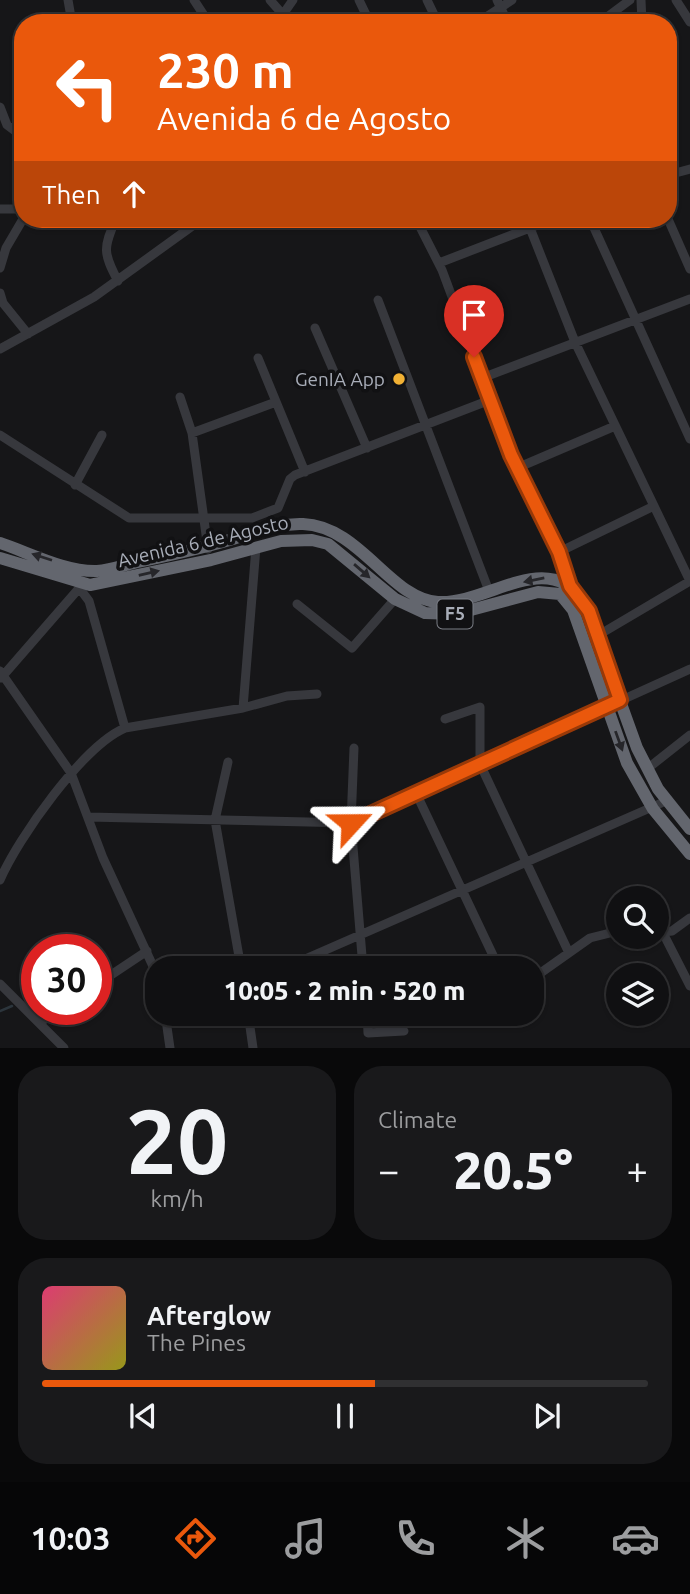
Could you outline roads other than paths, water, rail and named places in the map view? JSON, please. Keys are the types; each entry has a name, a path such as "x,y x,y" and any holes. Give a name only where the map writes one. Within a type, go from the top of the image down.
{"highway":[{"name":"Avenida 6 de Agosto","path":"0,558 81,587 209,553 282,525 305,524 327,528 345,538 426,607"},
{"path":"336,550 345,538"},
{"name":"Avenida 6 de Agosto","path":"0,543 85,570 99,571 297,539 312,540 336,550 395,599 456,614 538,592 555,593 570,586"},
{"name":"Avenida 6 de Agosto","path":"426,607 539,577 551,577 570,586"},
{"path":"570,586 587,607 647,769 666,801 690,829"},
{"path":"555,593 567,600 573,612 627,763 653,808 690,854"},
{"path":"573,612 587,607"}],"street":[{"path":"499,4 512,0"},
{"path":"611,14 630,0"},
{"path":"676,0 690,22"},
{"path":"0,107 7,125 14,130"},
{"path":"0,268 6,248 18,228"},
{"path":"112,228 105,247 107,259 118,281"},
{"path":"0,349 118,281 190,228"},
{"path":"421,228 439,263 517,468 559,552 570,586"},
{"path":"594,228 690,439"},
{"path":"672,228 690,269"},
{"path":"439,263 528,229 575,342 690,581 597,636"},
{"path":"0,293 3,303 28,334"},
{"path":"482,378 690,299"},
{"path":"378,300 489,591"},
{"path":"316,328 367,447"},
{"path":"258,358 305,471"},
{"path":"180,397 192,433 209,553"},
{"path":"0,435 129,519 252,518 271,513 278,508 290,479 305,471 491,400"},
{"path":"192,433 276,402"},
{"path":"517,468 615,426"},
{"path":"75,485 102,435"},
{"path":"559,552 654,506"},
{"path":"243,708 256,547"},
{"path":"85,570 81,587 1,676 71,773 103,858 149,956"},
{"path":"81,587 89,601 125,728"},
{"path":"297,604 352,648 395,599"},
{"path":"88,817 351,823 690,669"},
{"path":"0,880 9,859 71,773 114,733 125,728 243,708 287,696 317,694"},
{"path":"445,719 480,707 480,764 569,953"},
{"path":"647,769 690,734"},
{"path":"354,748 351,823 362,956"},
{"path":"228,762 215,820 239,956"},
{"path":"416,793 493,956"},
{"path":"313,956 528,864 666,801"},
{"path":"669,931 690,918"},
{"path":"544,971 600,933 606,932"},
{"path":"669,949 690,986"},
{"path":"112,974 147,951"},
{"path":"0,984 21,1004"},
{"path":"42,1025 64,1048"},
{"path":"167,1026 170,1048"},
{"path":"250,1026 253,1048"},
{"path":"368,1026 368,1033 404,1031"}],"waterway":[{"path":"0,1011 12,1006"}],"place":[{"name":"GenIA App","path":"399,379"}]}
